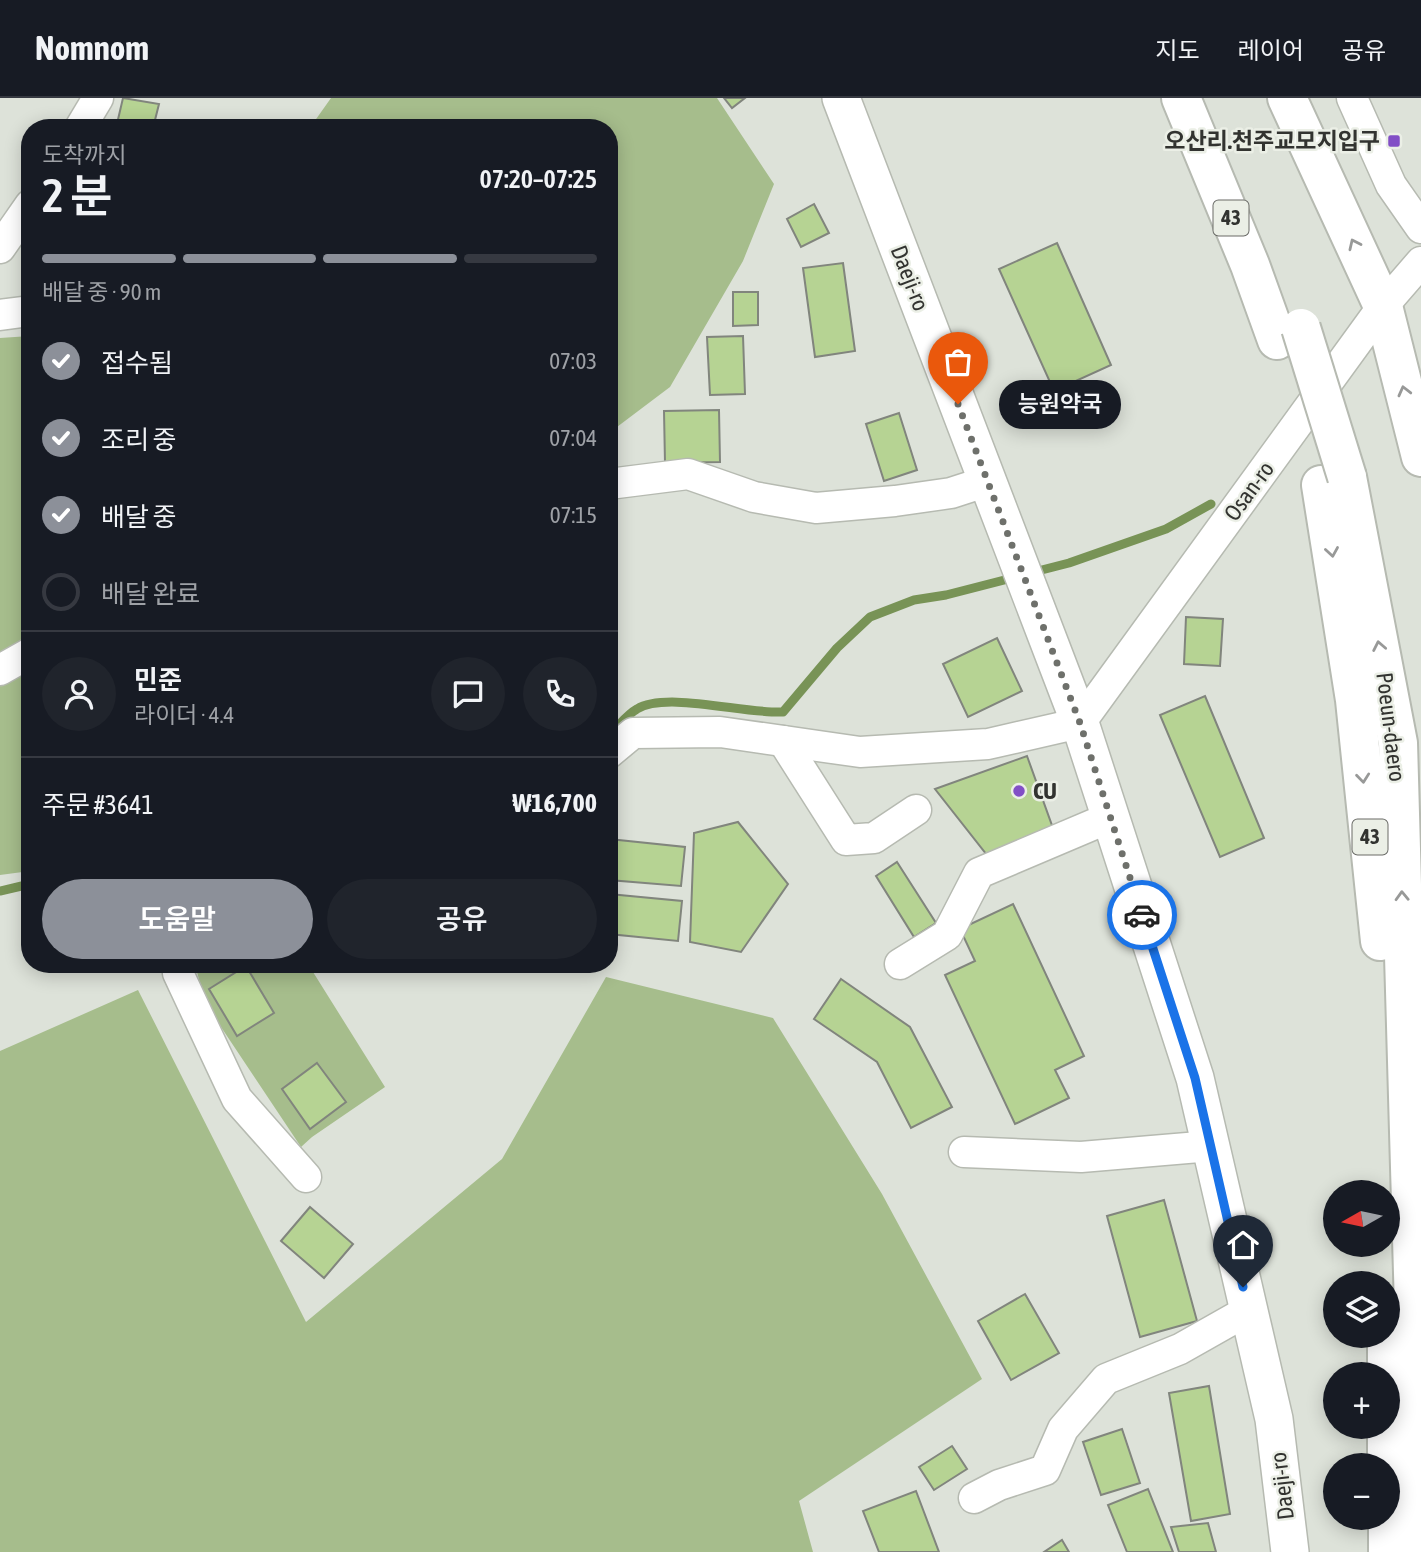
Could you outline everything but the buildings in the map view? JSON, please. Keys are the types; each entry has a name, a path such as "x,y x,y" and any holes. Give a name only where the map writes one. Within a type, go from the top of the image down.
{"highway":[{"name":"Poeun-daero","path":"1181,98 1250,265 1289,334"},
{"name":"Poeun-daero","path":"1208,98 1289,334 1334,481 1398,743 1418,1450 1417,1552"},
{"path":"1287,98 1383,306 1421,457"},
{"name":"Poeun-daero","path":"1334,481 1380,934 1386,1180"},
{"path":"1388,1530 1388,1552"}],"main road":[{"name":"Daeji-ro","path":"841,98 1080,723 1195,1078 1274,1419 1290,1552"}],"street":[{"path":"85,119 98,98"},
{"path":"1352,98 1391,185 1421,228"},
{"path":"0,248 21,218"},
{"name":"Osan-ro","path":"1080,723 1383,306 1421,262"},
{"path":"0,316 21,312"},
{"path":"618,483 688,474 754,497 816,508 895,502 951,493 988,481"},
{"path":"0,670 21,658"},
{"path":"618,746 633,733 720,732 860,752 988,744 1080,723"},
{"path":"783,741 846,840 874,838 916,810"},
{"path":"900,964 947,935 979,873 1111,817"},
{"path":"177,973 237,1099 306,1177"},
{"path":"964,1152 1081,1157 1211,1146"},
{"path":"974,1498 999,1485 1045,1470 1063,1429 1106,1379 1180,1349 1249,1310"},
{"name":"Daeji-ro","path":"1274,1419 1282,1552"}],"green space":[{"path":"331,98 717,98 774,184 743,261 670,387 618,426 618,119 316,119"},
{"path":"21,337 21,872 0,875 0,338"},
{"path":"197,973 314,973 385,1087 301,1147 205,1003"},
{"path":"606,977 773,1018 882,1194 982,1379 799,1501 813,1552 0,1552 0,1051 138,990 306,1322 502,1159"}],"waterway":[{"path":"1030,573 1069,563 1166,529 1211,504"},
{"path":"618,726 637,709 667,702 783,712 837,648 870,617 914,600 946,595 1016,577"},
{"path":"0,891 21,886"}],"way so far":[{"path":"958,404 1080,723 1142,915"}],"place":[{"name":"오산리.천주교모지입구","path":"1394,141"},
{"name":"능원약국","path":"958,404"},
{"name":"CU","path":"1019,791"}],"route":[{"path":"1142,915 1195,1078 1243,1287"}]}
